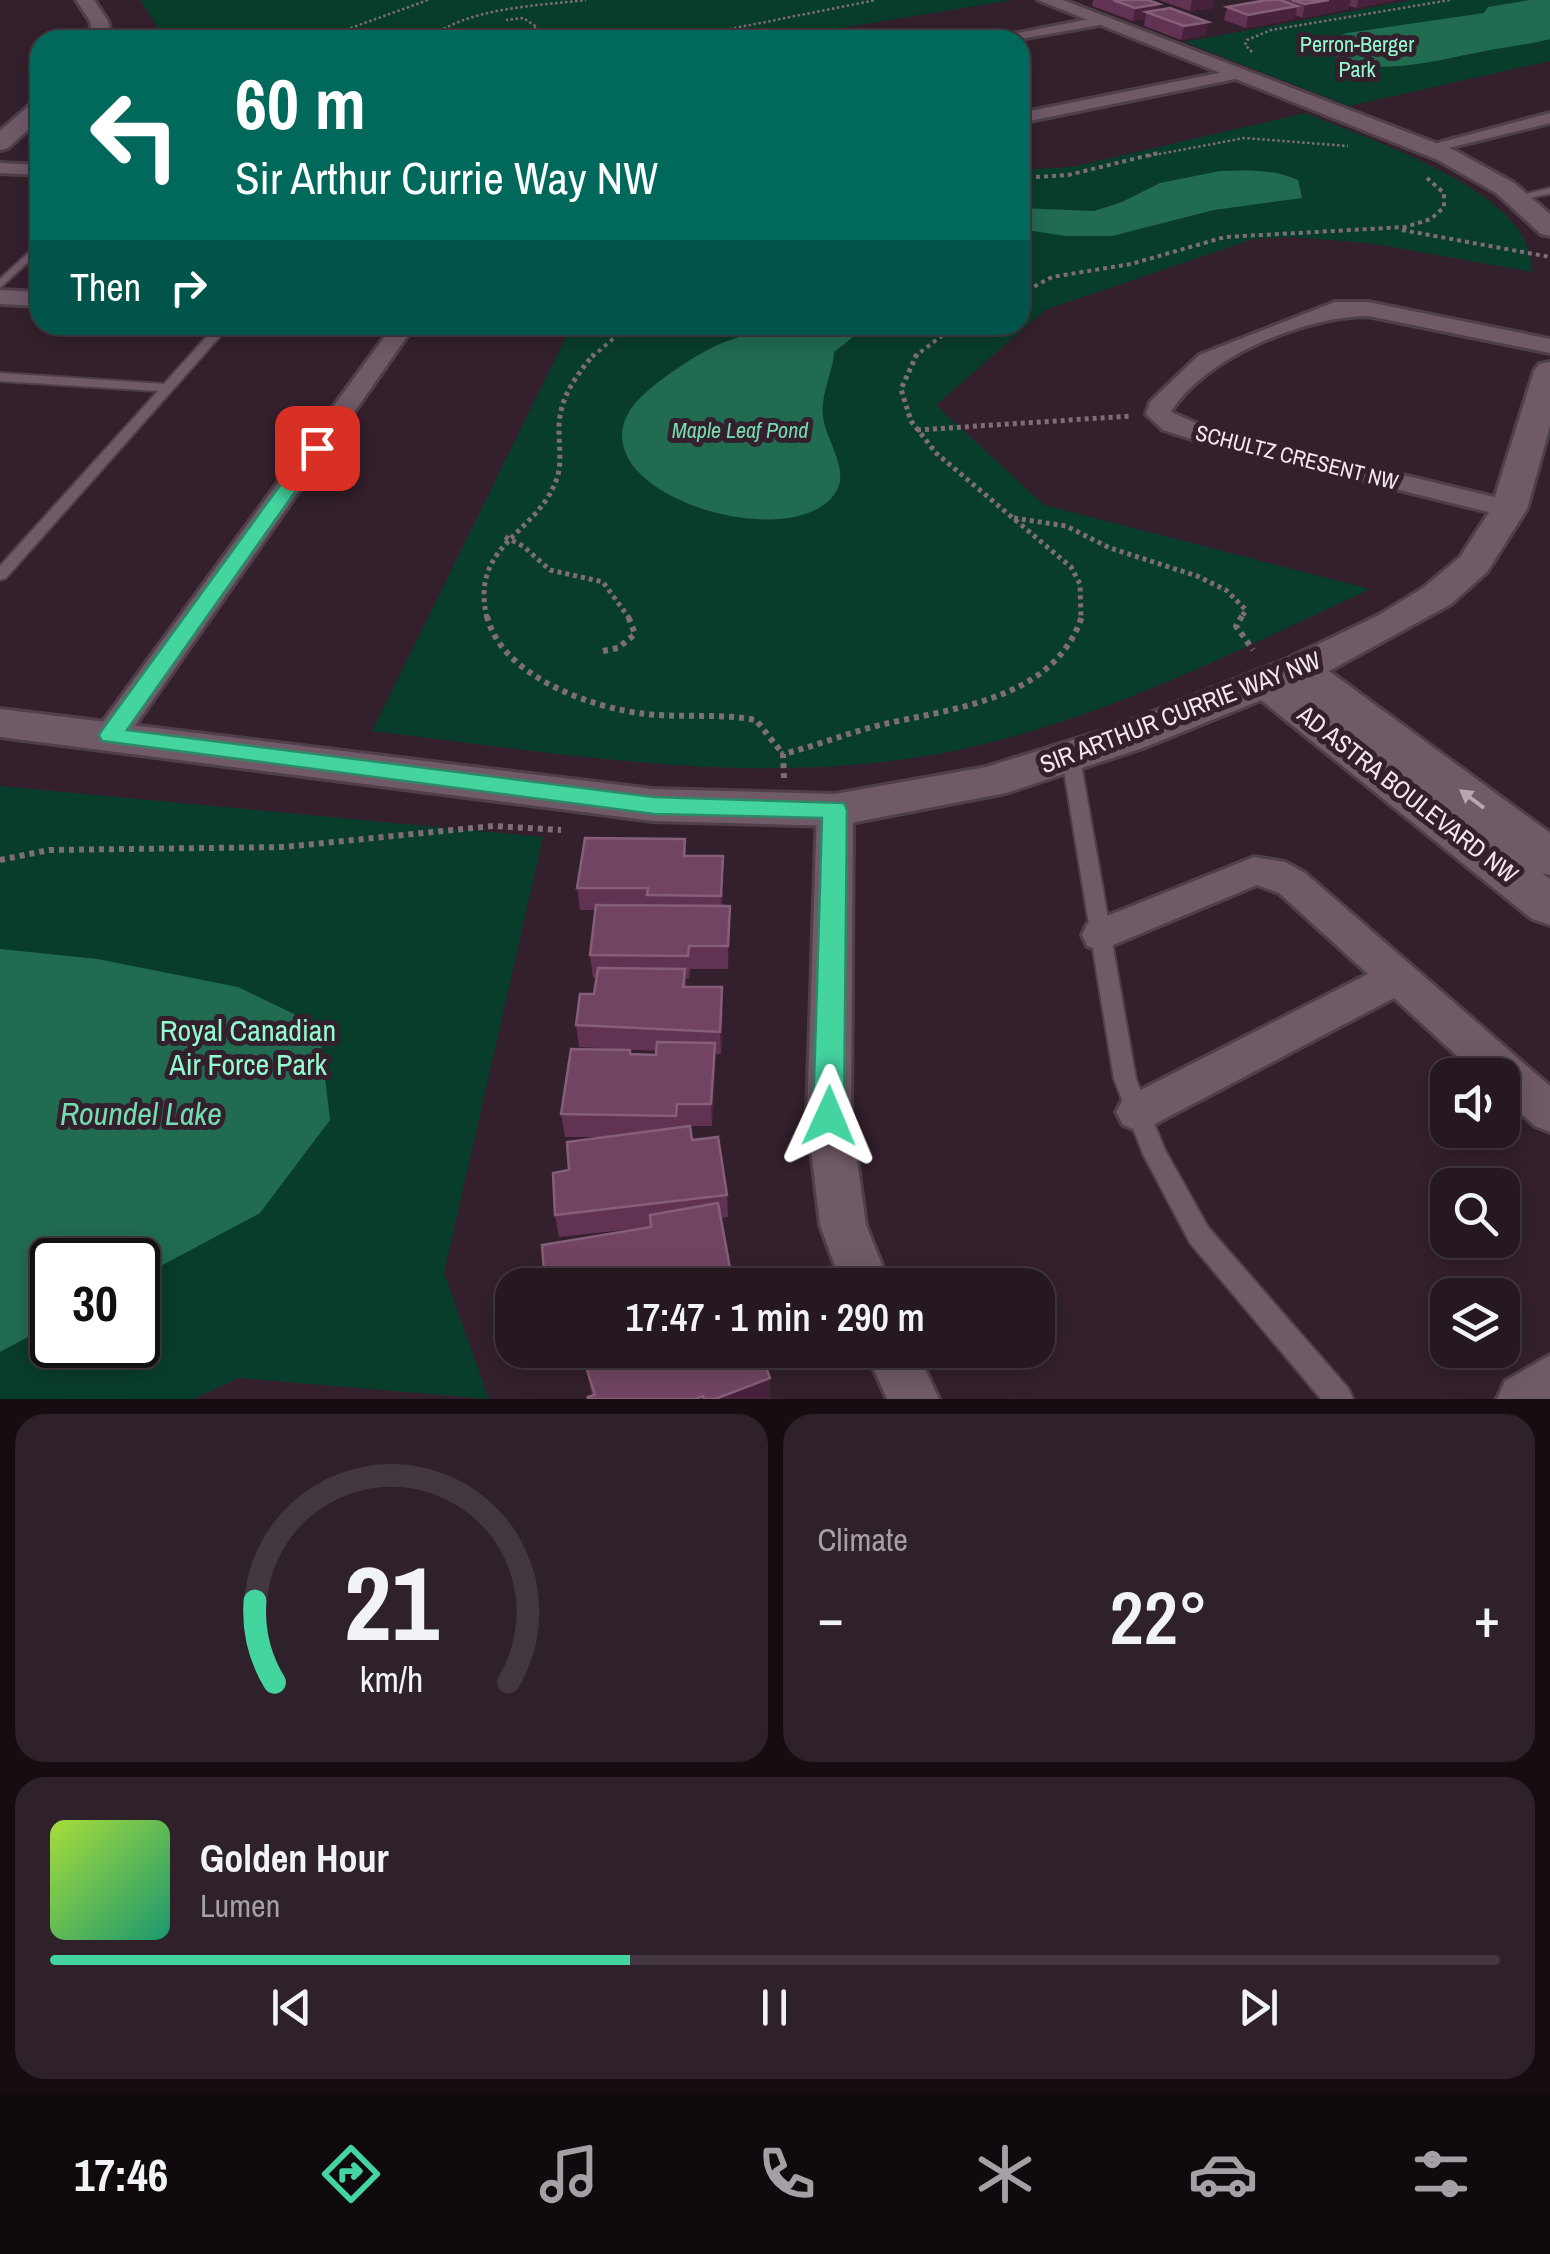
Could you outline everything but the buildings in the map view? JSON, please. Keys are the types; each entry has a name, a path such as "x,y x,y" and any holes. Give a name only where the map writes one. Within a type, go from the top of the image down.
{"street":[{"path":"84,0 101,30"},
{"path":"1047,0 1473,168 1517,197 1550,228"},
{"path":"1030,32 1100,20"},
{"path":"1030,116 1240,74"},
{"path":"0,143 30,117"},
{"path":"1428,148 1550,118"},
{"path":"0,168 30,170"},
{"path":"0,297 30,298"},
{"path":"1158,414 1166,397 1206,360 1336,309 1368,309 1550,346"},
{"path":"111,735 397,335"},
{"name":"SIR ARTHUR CURRIE WAY NW","path":"0,724 636,804 835,810 990,782 1071,758 1273,667 1391,624 1438,596 1474,564 1509,509 1550,371"},
{"name":"SCHULTZ CRESENT NW","path":"1158,414 1172,426 1196,433 1509,509"},
{"name":"AD ASTRA BOULEVARD NW","path":"1273,667 1550,858"},
{"name":"AD ASTRA BOULEVARD NW","path":"1273,667 1550,906"},
{"path":"835,810 829,1116 843,1225 859,1268"},
{"path":"1101,935 1254,870 1272,872 1292,883 1550,1113"},
{"path":"1138,1112 1398,977"},
{"path":"898,1368 913,1399"},
{"path":"1523,1399 1550,1380"}],"lane":[{"path":"1517,197 1550,192"},
{"path":"0,285 30,254"},
{"path":"0,575 215,335"},
{"path":"0,377 169,388"},
{"path":"1071,758 1125,1079 1138,1112 1199,1235 1339,1399"}],"path":[{"path":"348,29 428,0"},
{"path":"441,30 586,0"},
{"path":"725,30 876,0"},
{"path":"1260,57 1244,45 1256,34 1450,0"},
{"path":"513,12 533,8"},
{"path":"506,20 523,18 527,14 524,10"},
{"path":"523,18 537,28 531,30"},
{"path":"1030,178 1070,178 1148,156 1231,140 1300,140 1356,147"},
{"path":"1390,229 1421,223 1445,208 1444,193 1417,172"},
{"path":"1030,288 1047,278 1129,264 1178,247 1240,234 1390,229 1442,234 1512,252 1550,257"},
{"path":"616,335 600,348 568,392 559,420 558,478 545,499 506,537 486,576 484,599 501,645 530,674 576,695 628,712 659,716 725,714 756,720 784,754 784,789"},
{"path":"784,754 877,726 975,704 1020,686 1054,661 1078,630 1084,612 1081,586 1062,557 948,464 916,430 901,400 900,381 921,348 941,335"},
{"path":"916,430 1158,414"},
{"path":"1013,517 1066,526 1110,548 1197,576 1226,590 1246,610 1236,626 1273,667"},
{"path":"506,537 550,570 603,582 626,609 635,634 618,648 603,651"},
{"path":"0,860 49,850 284,847 494,826 569,831"}],"green space":[{"path":"140,0 1013,0 828,30 159,29"},
{"name":"Perron-Berger Park","path":"1412,0 1550,0 1550,61 1349,106 1184,42"},
{"path":"1306,113 1427,164 1487,199 1510,219 1525,241 1533,272 1369,243 1291,237 1253,239 1045,310 1030,323 1030,169 1072,167"},
{"path":"567,335 1016,335 936,405 1044,505 1370,589 1105,707 995,742 938,754 867,764 726,767 584,757 372,731"},
{"name":"Royal Canadian Air Force Park","path":"0,786 543,837 444,1273 489,1399 239,1378 194,1399 0,1399"}],"water":[{"path":"1550,0 1550,39 1397,66 1354,64 1321,45 1347,33 1484,13 1488,7"},
{"path":"1220,171 1260,171 1298,180 1302,198 1214,210 1112,236 1066,236 1030,231 1030,208 1094,211 1160,183"},
{"name":"Maple Leaf Pond","path":"743,335 855,335 834,352 823,400 825,425 840,482 837,490 814,510 780,519 739,517 697,507 660,489 633,465 622,437 633,406 673,371"},
{"name":"Roundel Lake","path":"0,949 97,959 238,987 319,1026 330,1120 260,1213 160,1266 160,1238 30,1238 30,1336 0,1352"}],"route":[{"path":"317,448 111,735 654,805 835,810 829,1116"}]}
